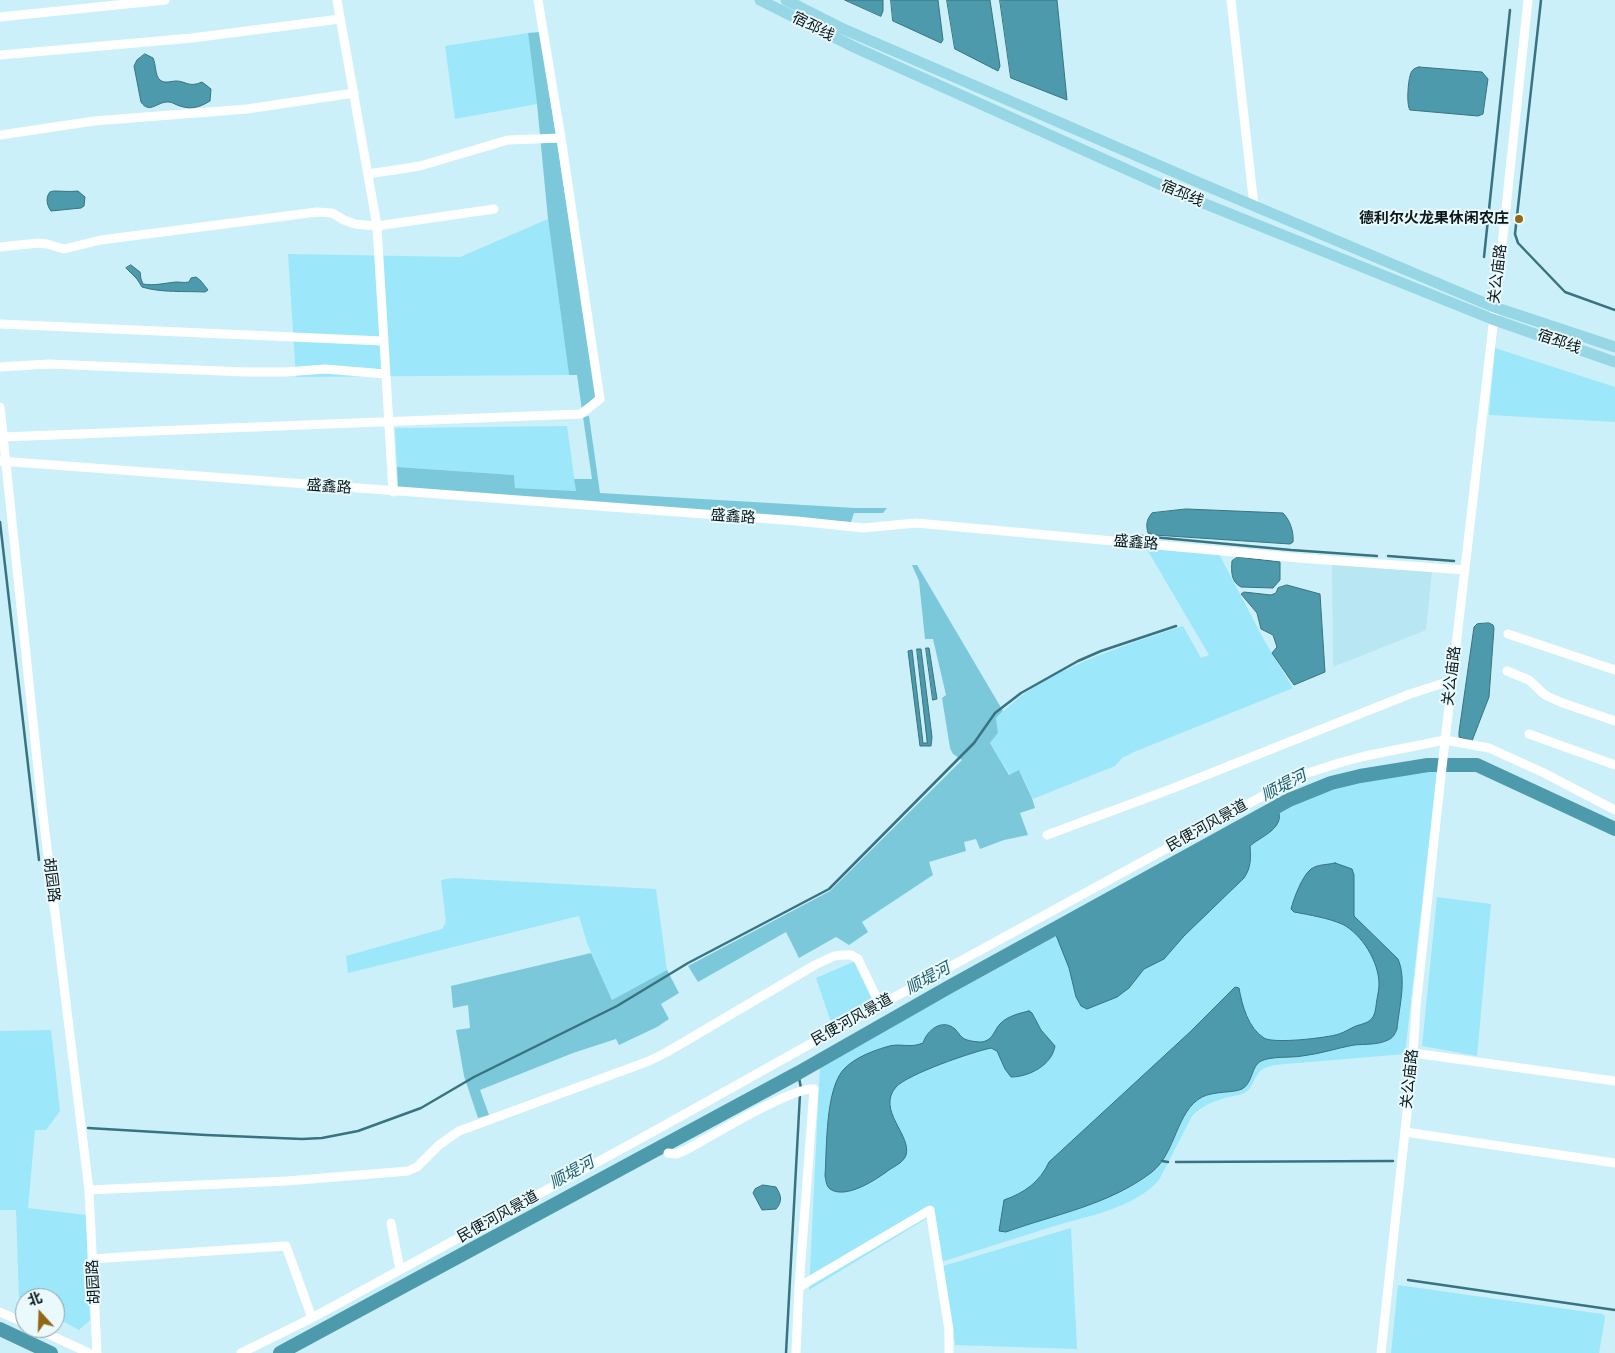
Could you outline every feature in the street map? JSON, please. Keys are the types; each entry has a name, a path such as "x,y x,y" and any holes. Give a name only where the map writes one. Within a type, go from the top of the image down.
{"main road":[{"name":"宿邳线","path":"760,0 856,48 1188,196 1492,319 1615,362"},
{"name":"宿邳线","path":"786,0 841,28 1494,307 1615,347"}],"street":[{"path":"0,16 165,0"},
{"path":"337,0 377,226 393,492"},
{"path":"3,437 581,414 600,399 561,138 538,0"},
{"path":"1231,0 1254,206"},
{"name":"关公庙路","path":"1381,1353 1440,776 1465,570 1528,0"},
{"path":"0,55 192,38 340,19"},
{"path":"0,135 94,121 248,109 354,93"},
{"path":"368,174 420,166 508,140 561,138"},
{"path":"0,247 38,243 64,249 101,240 318,212 332,212 344,220 355,224 377,226 494,209"},
{"path":"0,324 383,341"},
{"path":"0,367 48,364 285,372 325,369 385,374"},
{"name":"胡园路","path":"0,407 3,461 42,807 89,1190 97,1353"},
{"name":"盛鑫路","path":"3,461 393,492 797,521 863,528 916,523 1299,558 1465,570"},
{"path":"1508,634 1615,670"},
{"path":"1507,672 1529,680 1545,695 1560,702 1615,721"},
{"path":"1047,835 1171,789 1410,694 1444,683 1451,683"},
{"path":"1529,734 1615,765"},
{"name":"民便河风景道","path":"241,1353 312,1318 880,1005 1308,773 1365,756 1445,744 1489,748 1615,810"},
{"path":"89,1190 286,1181 408,1171 417,1167 439,1145 460,1131 649,1061 834,956 852,955 858,959 880,1005"},
{"path":"1413,1053 1615,1081"},
{"path":"668,1153 676,1154 686,1150 789,1094 814,1089 796,1353"},
{"path":"1405,1132 1615,1162"},
{"path":"799,1287 930,1210 949,1330 949,1353"},
{"path":"391,1223 400,1270"},
{"path":"92,1259 286,1246 312,1318"},
{"path":"0,1312 15,1319"},
{"path":"57,1338 89,1353"}],"shaded area":[{"path":"845,0 883,0 883,11 881,16"},
{"path":"891,0 938,0 943,40 941,43 893,21"},
{"path":"947,0 990,0 1000,66 998,71 955,49"},
{"path":"1000,0 1057,0 1067,100 1011,78"},
{"path":"540,32 596,396 582,410 577,375 569,375 548,219 528,33"},
{"path":"528,33 537,104 455,119 445,46"},
{"path":"145,54 153,58 157,76 160,80 191,84 202,82 211,89 210,101 192,108 169,102 151,107 144,106 141,102 134,66 137,60"},
{"path":"1419,67 1482,72 1488,79 1483,114 1478,116 1410,110 1408,97 1409,78 1413,70"},
{"path":"54,191 78,191 85,197 84,206 81,208 51,211 47,199 48,194"},
{"path":"548,219 569,375 296,377 288,254 460,257"},
{"path":"131,265 140,272 143,284 189,282 191,278 196,277 208,290 205,292 173,291 142,287 126,268"},
{"path":"1495,348 1615,387 1615,422 1489,415"},
{"path":"589,416 600,493 855,508 887,508 883,513 854,513 851,522 398,487 397,467 514,475 515,488 576,491 574,479 592,479 583,417"},
{"path":"567,426 576,491 515,488 514,475 397,467 395,428"},
{"path":"1186,509 1283,513 1291,526 1293,542 1290,544 1154,535 1148,533 1147,523 1152,513"},
{"path":"1145,546 1218,552 1264,640 1293,688 1134,752 1122,758 1115,766 1033,799 1020,771 1010,775 990,743 998,733 996,718 1025,693 1082,662 1183,626 1201,658 1209,655"},
{"path":"1238,557 1280,562 1280,580 1273,588 1241,587 1233,579 1232,572 1232,561"},
{"path":"1332,564 1432,571 1426,630 1333,667"},
{"path":"912,565 917,565 1003,711 996,718 998,733 990,743 1009,775 1019,770 1032,798 1035,808 1020,813 1028,835 1004,840 980,849 976,839 964,842 966,851 929,862 933,875 862,922 868,932 849,945 836,937 799,958 786,932 698,982 688,966 830,891 962,760 953,754 950,748 942,698 946,695 933,639 925,639 919,581"},
{"path":"1287,585 1320,594 1325,672 1294,685 1272,653 1277,647 1273,635 1261,629 1257,613 1241,594 1244,592 1271,595 1276,593 1278,588"},
{"path":"1489,623 1494,628 1489,697 1472,741 1459,737 1459,732 1474,627 1477,624"},
{"path":"926,648 929,648 937,699 933,700"},
{"path":"917,649 921,649 932,737 931,746 920,746 908,651 912,650 923,743 927,743"},
{"path":"1428,770 1437,771 1405,1054 1274,1065 1266,1068 1257,1075 1247,1091 1211,1103 1201,1108 1192,1116 1159,1180 1148,1190 1123,1205 941,1262 934,1214 809,1290 820,1066 1308,798 1367,780"},
{"path":"1279,813 1278,824 1250,846 1250,863 1244,878 1184,936 1164,959 1144,969 1129,988 1117,997 1087,1009 1081,1006 1076,997 1069,968 1056,935"},
{"path":"1335,863 1352,869 1354,875 1354,916 1398,959 1401,967 1402,994 1397,1029 1393,1037 1380,1043 1354,1045 1309,1055 1270,1058 1261,1061 1255,1067 1246,1086 1242,1089 1207,1095 1193,1103 1181,1122 1166,1154 1152,1172 1118,1193 1082,1208 1006,1232 999,1231 1004,1200 1031,1186 1049,1162 1190,1032 1235,987 1239,988 1244,1009 1250,1022 1258,1034 1269,1040 1300,1040 1333,1036 1371,1019 1376,1008 1379,987 1376,967 1368,950 1356,934 1342,924 1325,918 1294,912 1291,909 1299,887 1308,872 1317,866"},
{"path":"452,878 656,889 667,970 612,1000 587,943 579,916 348,973 346,956 442,929 446,922 441,880"},
{"path":"1437,897 1491,904 1477,1056 1422,1046"},
{"path":"591,953 612,1000 667,970 679,993 661,1004 669,1019 657,1027 619,1045 616,1039 573,1053 480,1090 489,1115 478,1118 464,1076 456,1030 470,1028 468,1005 453,1008 451,986"},
{"path":"853,962 856,963 877,1004 833,1028 816,978"},
{"path":"1029,1011 1041,1030 1055,1046 1053,1053 1045,1064 1025,1075 1011,1077 997,1051 991,1048 941,1064 913,1076 896,1087 891,1096 890,1105 904,1139 906,1147 905,1157 901,1162 861,1187 844,1192 837,1192 829,1188 825,1176 830,1103 838,1077 849,1064 864,1055 886,1047 923,1043 931,1030 940,1025 950,1026 967,1040 986,1041 1007,1018"},
{"path":"51,1030 60,1111 46,1130 35,1130 28,1208 86,1215 90,1320 79,1330 65,1322 65,1288 19,1288 16,1210 0,1210 0,1031"},
{"path":"763,1185 776,1187 778,1190 780,1201 776,1209 762,1210 753,1193 755,1189"},
{"path":"1071,1228 1077,1349 955,1345 943,1266"},
{"path":"1398,1285 1602,1314 1605,1318 1599,1353 1391,1353"}],"waterway":[{"path":"1541,0 1515,234 1518,243 1565,292 1615,310"},
{"path":"1484,257 1510,10"},
{"path":"0,522 39,860"},
{"path":"1142,536 1377,556"},
{"path":"1388,556 1454,561"},
{"path":"88,1128 206,1135 302,1139 322,1138 358,1131 421,1108 474,1077 617,1006 688,963 829,889 974,743 995,713 1021,693 1078,661 1101,651 1176,626"},
{"name":"顺堤河","path":"280,1353 798,1073 949,987 1289,800 1331,783 1360,776 1428,765 1477,765 1615,829"},
{"path":"798,1073 801,1088"},
{"path":"786,1353 800,1094"},
{"path":"1162,1161 1168,1162"},
{"path":"1176,1162 1393,1161"},
{"path":"1408,1280 1615,1310"},
{"name":"顺堤河","path":"0,1329 51,1353"}],"place":[{"name":"德利尔火龙果休闲农庄","path":"1519,219"}]}
